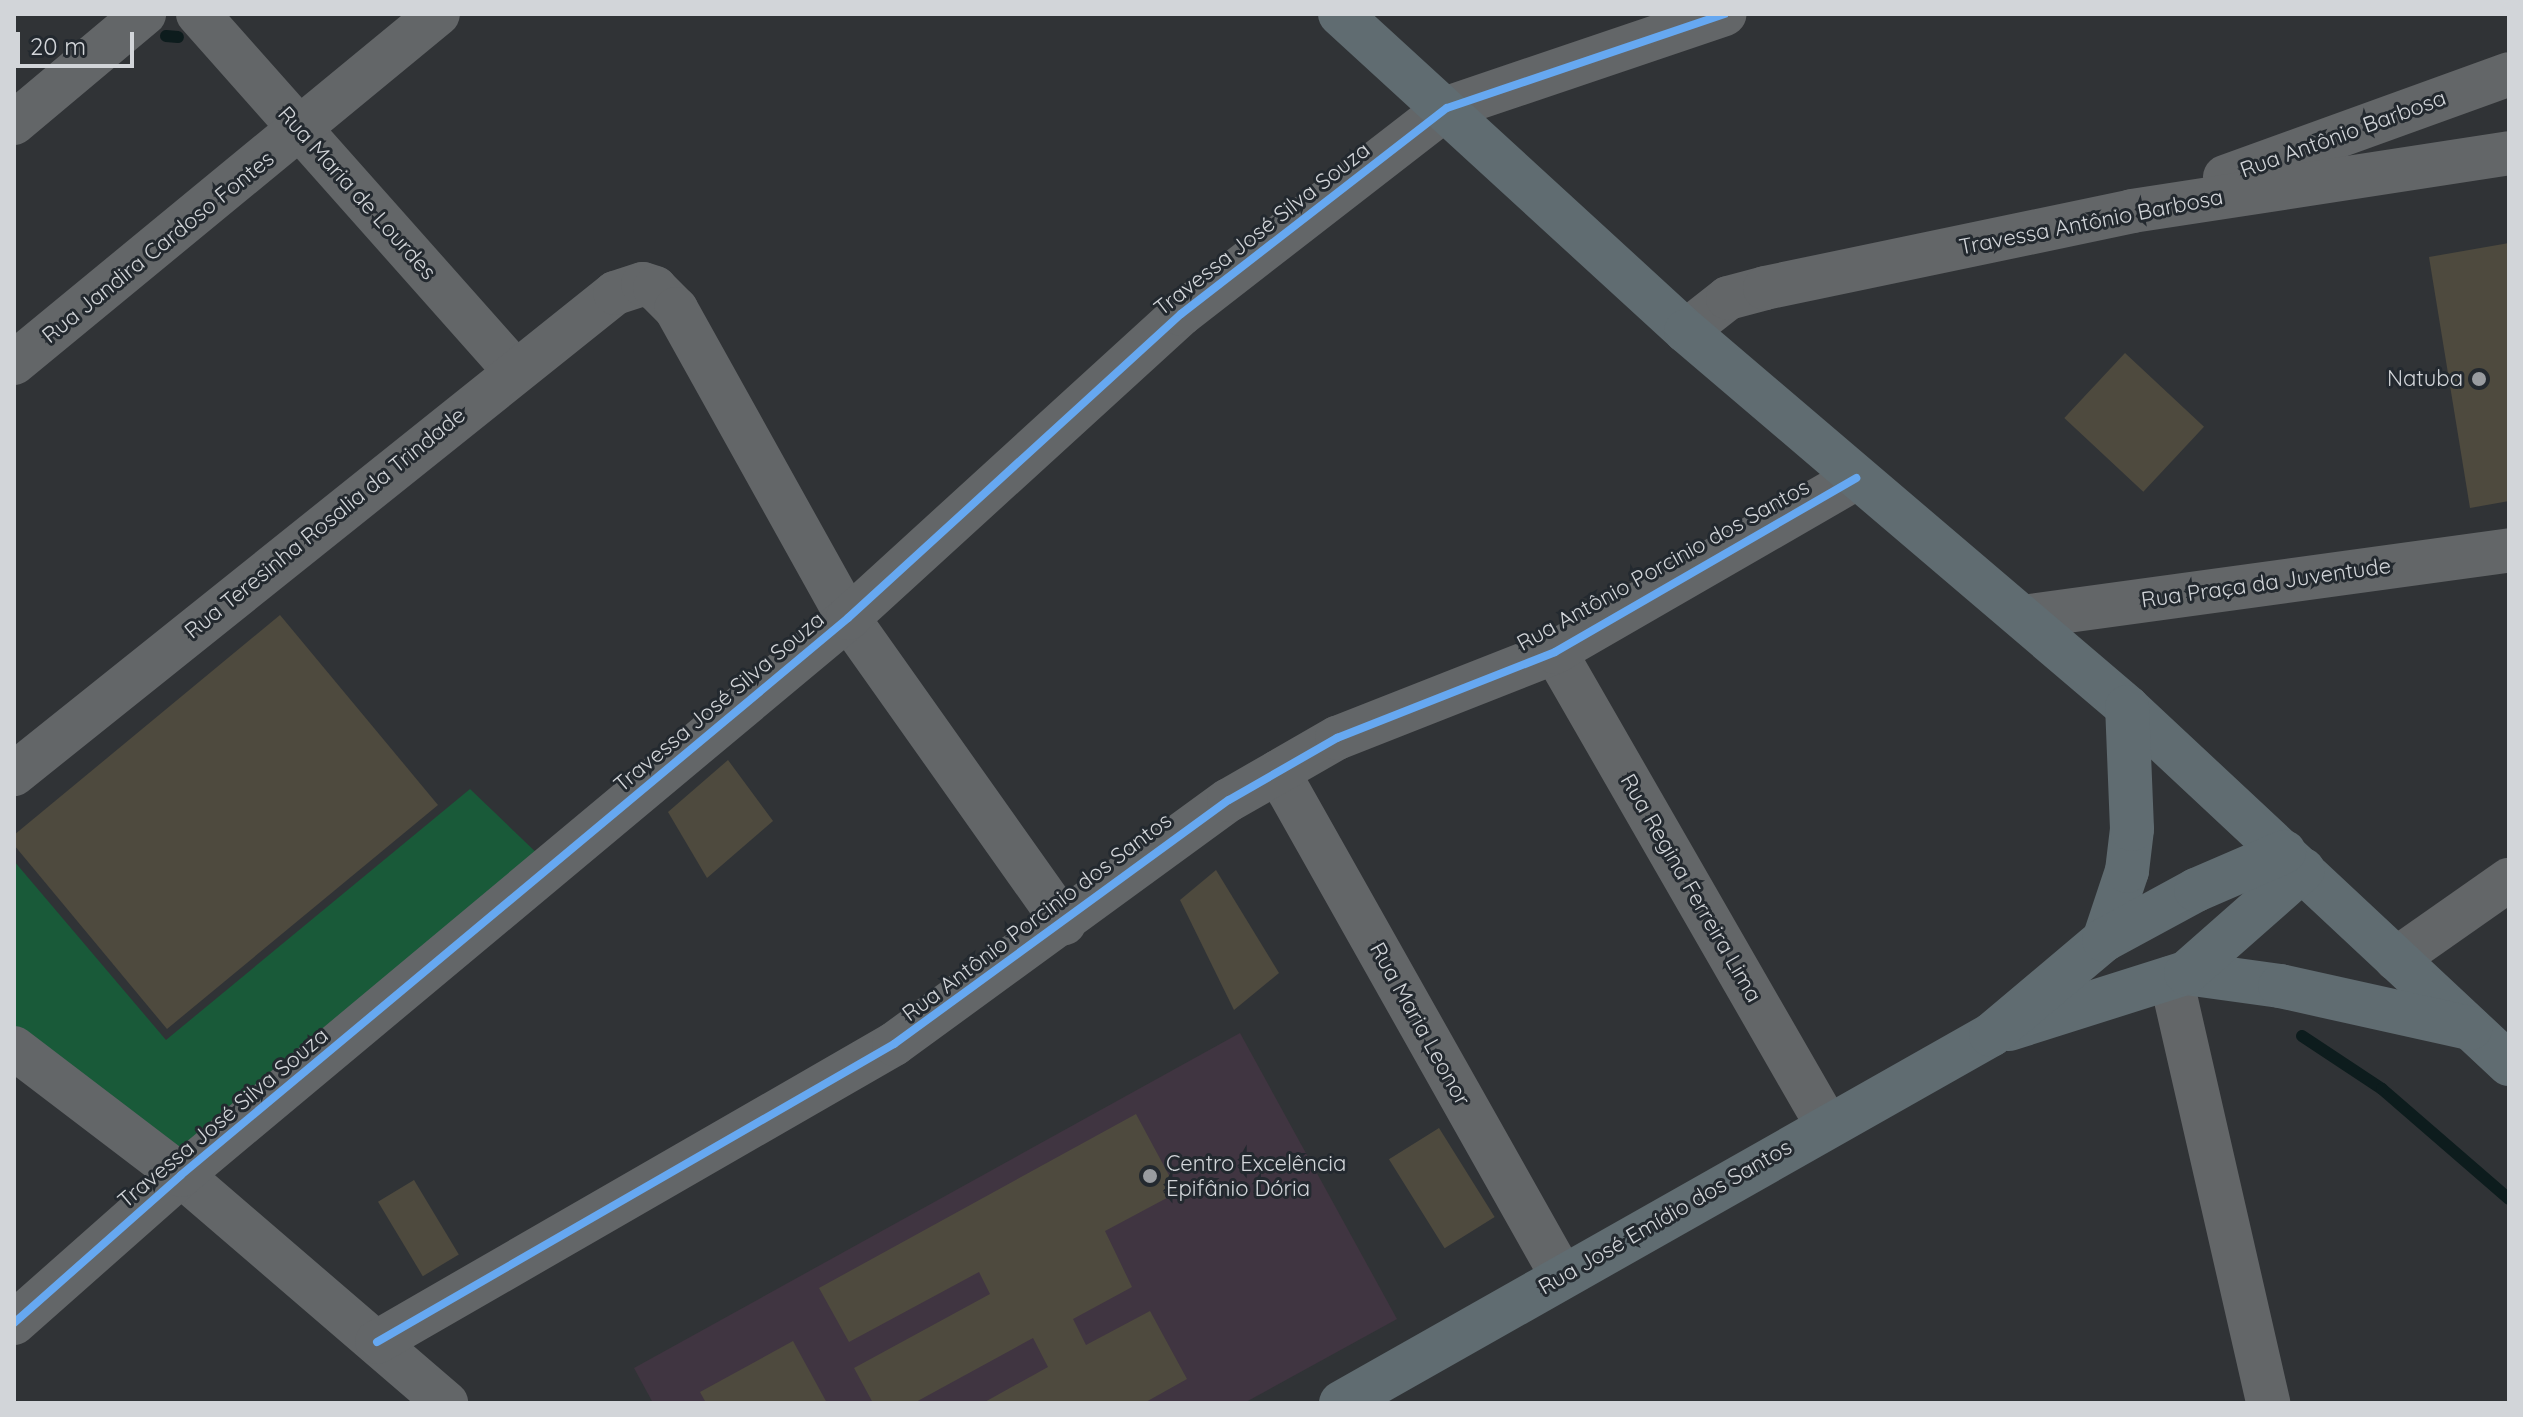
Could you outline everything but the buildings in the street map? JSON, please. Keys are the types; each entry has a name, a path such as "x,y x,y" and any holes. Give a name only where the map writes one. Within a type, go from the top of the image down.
{"main road":[{"path":"1340,14 1447,108 1686,331 2127,707 2509,1064"},
{"path":"2104,940 2127,871 2132,829 2127,707"},
{"path":"1991,1035 2104,940 2196,890 2294,861"},
{"path":"2179,976 2294,861"},
{"path":"1991,1035 2179,976 2280,986 2470,1028"},
{"name":"Rua José Emídio dos Santos","path":"1341,1403 1827,1125 1991,1035"}],"street":[{"path":"14,123 144,14"},
{"name":"Rua Maria de Lourdes","path":"198,14 515,371"},
{"name":"Rua Jandira Cardoso Fontes","path":"14,363 302,131 438,14"},
{"name":"Travessa José Silva Souza","path":"14,1323 181,1175 848,618 1181,314 1447,108 1724,14"},
{"name":"Rua Antônio Barbosa","path":"2132,211 2509,74"},
{"name":"Travessa Antônio Barbosa","path":"1686,331 1728,298 1765,288 2132,211 2509,153"},
{"name":"Rua Teresinha Rosalia da Trindade","path":"14,774 615,293 643,284 655,288 676,309 848,618"},
{"name":"Rua Antônio Porcinio dos Santos","path":"377,1342 894,1044 1064,923 1144,857 1278,772 1374,721 1555,652 1856,478"},
{"name":"Rua Praça da Juventude","path":"2023,617 2509,550"},
{"path":"848,618 1064,923"},
{"name":"Rua Regina Ferreira Lima","path":"1555,652 1827,1125"},
{"name":"Rua Maria Leonor","path":"1278,772 1562,1276"},
{"path":"2396,959 2509,880"},
{"path":"2179,976 2268,1403"},
{"path":"14,1048 181,1175 446,1403"}],"shaded area":[{"name":"Centro Excelência Epifânio Dória","path":"1240,1033 1397,1319 1244,1403 653,1403 634,1368"}],"green space":[{"path":"470,789 542,858 184,1156 14,1027 14,861 166,1040"}],"waterway":[{"path":"166,36 178,37"},
{"path":"2302,1036 2382,1089 2509,1199"}],"cycle path":[{"path":"14,1323 181,1175 848,618 1181,314 1447,108 1724,14"},
{"path":"377,1342 894,1044 1229,800 1337,738 1555,652 1856,478"}],"place":[{"name":"Natuba","path":"2479,379"},
{"name":"Centro Excelência Epifânio Dória","path":"1150,1176"}]}
